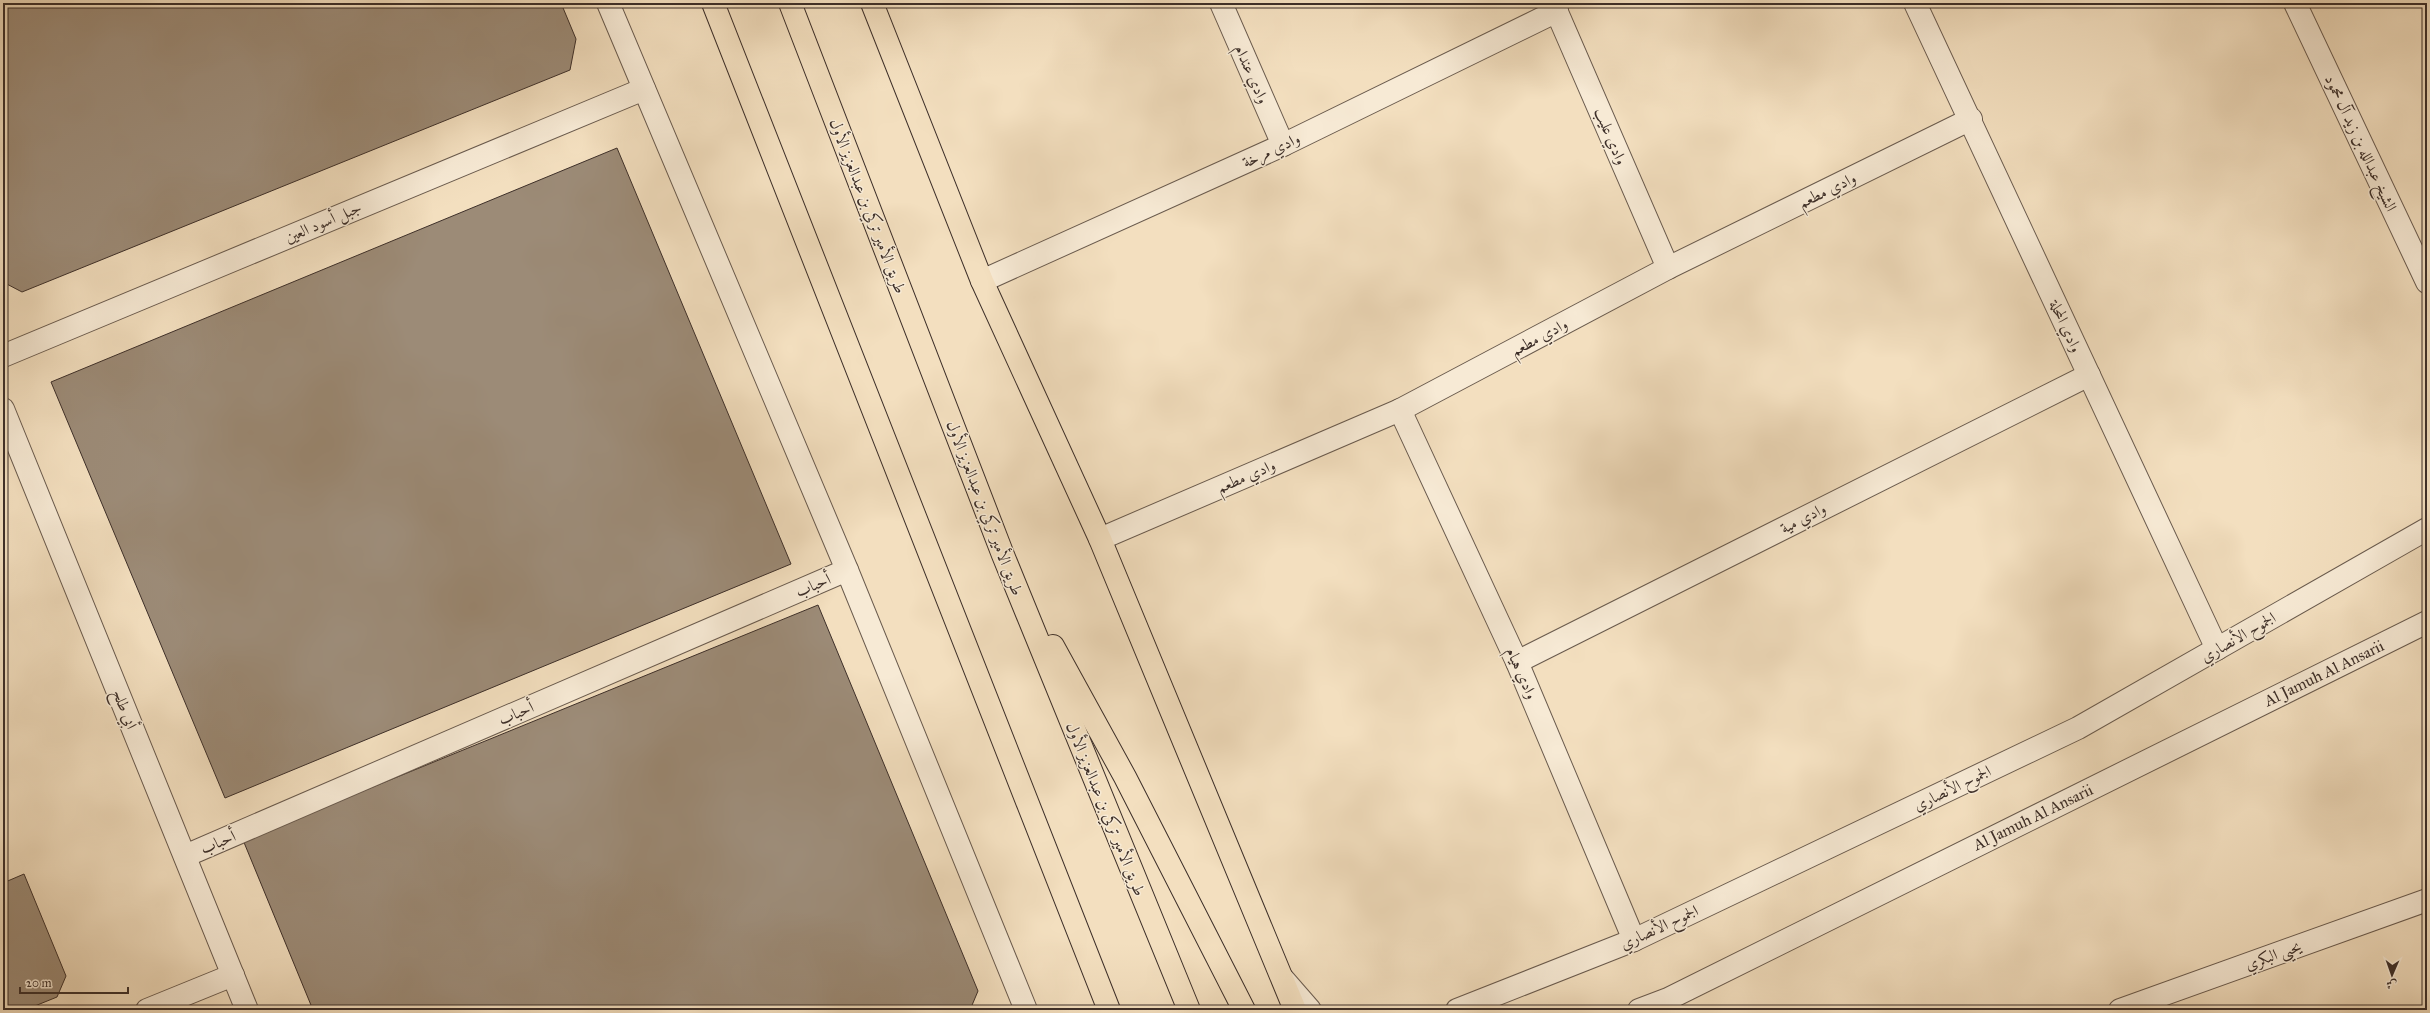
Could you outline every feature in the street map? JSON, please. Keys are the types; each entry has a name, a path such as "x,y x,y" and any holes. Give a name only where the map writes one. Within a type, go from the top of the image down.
{"main road":[{"path":"713,3 1109,1010"},
{"name":"طريق الأمير تركي بن عبدالعزيز الأول","path":"790,3 1003,555 1189,1010"},
{"path":"872,3 982,281 1100,539 1295,1010"},
{"path":"1003,555 1125,777 1244,1010"}],"street":[{"path":"608,3 847,570 1026,1010"},
{"name":"وادي عندام","path":"1221,3 1283,145"},
{"name":"وادي المحلة","path":"1915,3 2217,649"},
{"name":"الشيخ عبدالله بن زيد آل محمود","path":"2295,3 2427,282"},
{"name":"وادي مرخة","path":"982,281 1283,145 1555,7"},
{"name":"وادي عليب","path":"1555,7 1668,268"},
{"name":"جبل أسود العين","path":"3,356 644,89"},
{"name":"وادي مطعم","path":"1100,539 1400,410 1668,268 1970,119"},
{"name":"وادي مية","path":"1517,662 2089,375"},
{"name":"أبي طلح","path":"3,408 9,443 184,856 247,1010"},
{"name":"وادي هيام","path":"1400,410 1517,662 1634,940"},
{"name":"الجموح الأنصاري","path":"1457,1010 1634,940 2078,728 2427,529"},
{"name":"أحباب","path":"184,856 847,570"},
{"name":"Al Jamuh Al Ansarii","path":"1639,1010 1663,1004 2427,622"},
{"name":"يحيى البكري","path":"2120,1010 2427,900"},
{"path":"147,1010 233,975"},
{"path":"1094,975 1105,1010"},
{"path":"1281,976 1310,1010"}],"building":[{"path":"3,3 561,3 576,39 570,70 22,292 3,282"},
{"path":"617,148 791,564 225,798 51,382"},
{"path":"818,605 978,991 970,1010 313,1010 243,840"},
{"path":"24,874 66,976 57,997 25,1010 3,1010 3,883"}]}
